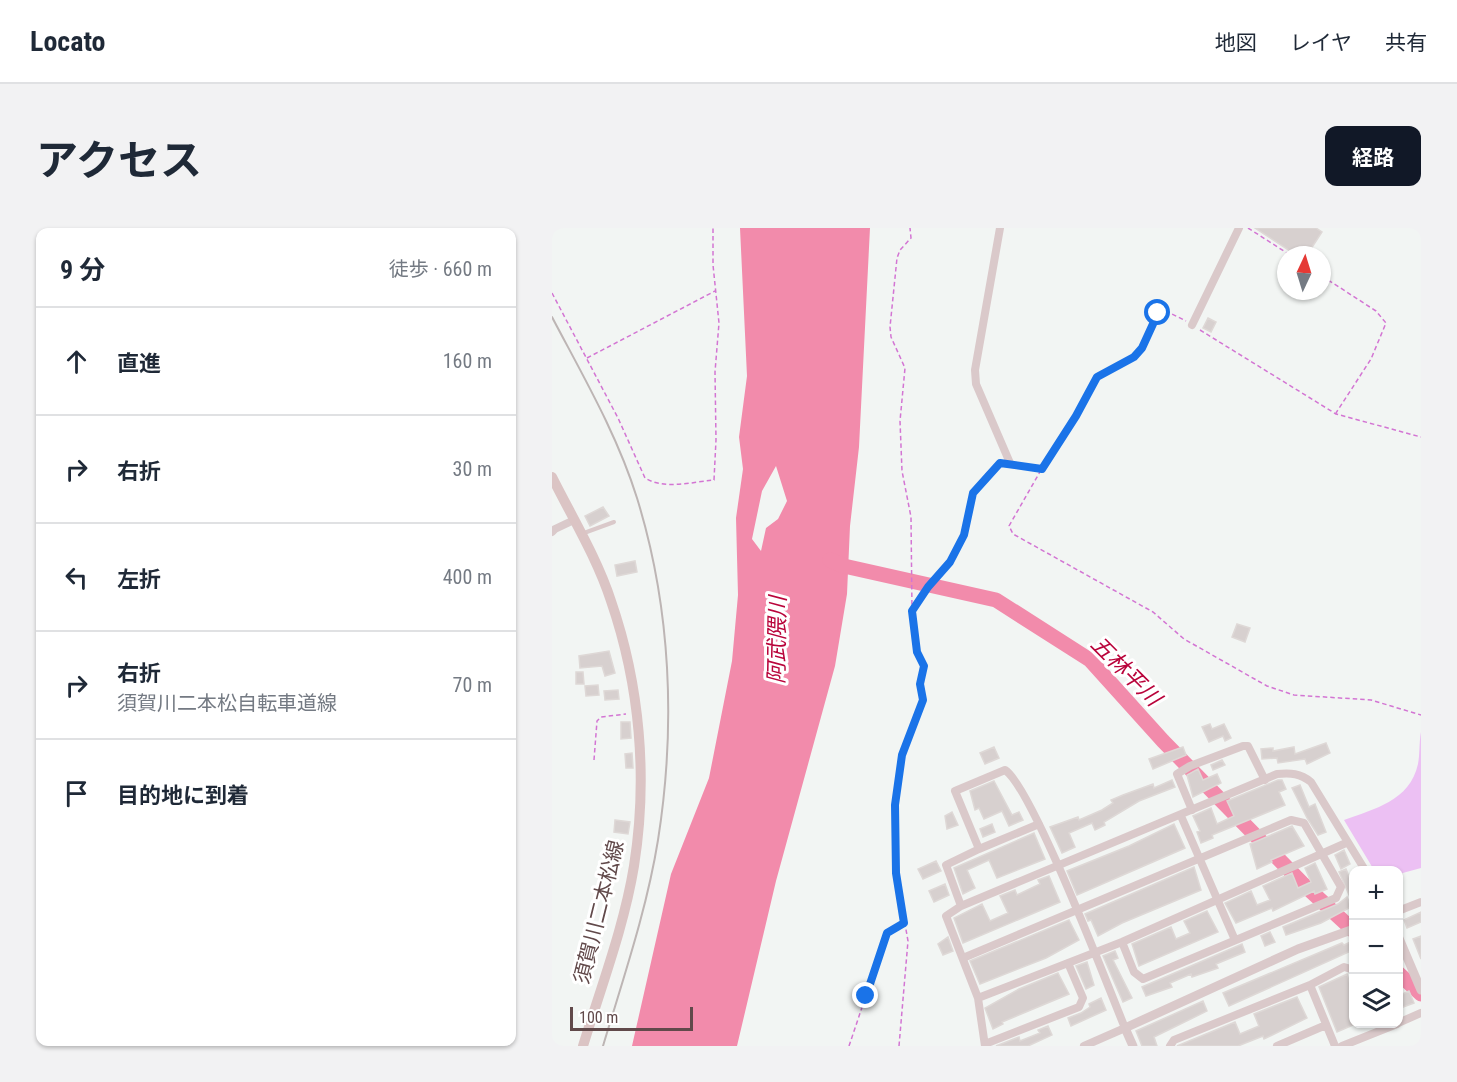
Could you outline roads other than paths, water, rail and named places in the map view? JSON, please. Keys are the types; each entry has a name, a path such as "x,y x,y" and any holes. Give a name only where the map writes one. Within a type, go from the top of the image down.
{"main road":[{"name":"須賀川二本松線","path":"552,477 610,598 619,628 640,734 641,793 634,868 584,1046"}],"street":[{"path":"1000,228 975,370 976,384 1010,463"},
{"path":"1192,325 1239,228"},
{"path":"552,532 574,520"},
{"path":"1192,810 1177,774 1190,766 1248,746 1265,780"},
{"path":"979,849 955,795 957,788 1005,770 1014,777 1039,824 1133,1046"},
{"path":"1068,963 1083,998 1079,1006 985,1045 978,998 946,916 961,906 1058,868 1265,780 1288,773 1298,774 1308,779 1362,866"},
{"path":"1181,816 1235,940"},
{"path":"963,958 1292,820 1304,823 1341,887 1336,898 1143,979 1134,972 1122,942"},
{"path":"961,906 946,865 1039,824"},
{"path":"978,998 1122,942 1346,843"},
{"path":"1403,909 1421,902"},
{"path":"1084,1046 1298,949 1349,930"},
{"path":"1403,948 1421,990"},
{"path":"1170,1046 1174,1040 1310,985 1344,967 1349,969"},
{"path":"1310,985 1335,1046"},
{"path":"1403,1021 1421,1013"},
{"path":"1277,1046 1326,1025"},
{"path":"1342,1046 1377,1028"}],"lane":[{"path":"581,535 614,522"}],"water":[{"name":"阿武隈川","path":"740,228 870,228 859,447 850,526 847,594 835,666 776,881 737,1046 632,1046 671,874 709,778 732,661 738,595 736,518 743,469 739,437 747,376","holes":["776,466 787,501 778,519 766,528 761,551 752,539 762,491"]}],"waterway":[{"name":"五林平川","path":"830,560 844,566 996,600 1090,660 1163,741 1302,883 1349,926"},
{"name":"五林平川","path":"1399,974 1421,994"}],"railway":[{"path":"552,317 620,451 637,498 657,582 667,668 667,754 658,840 641,918 603,1046"}]}
